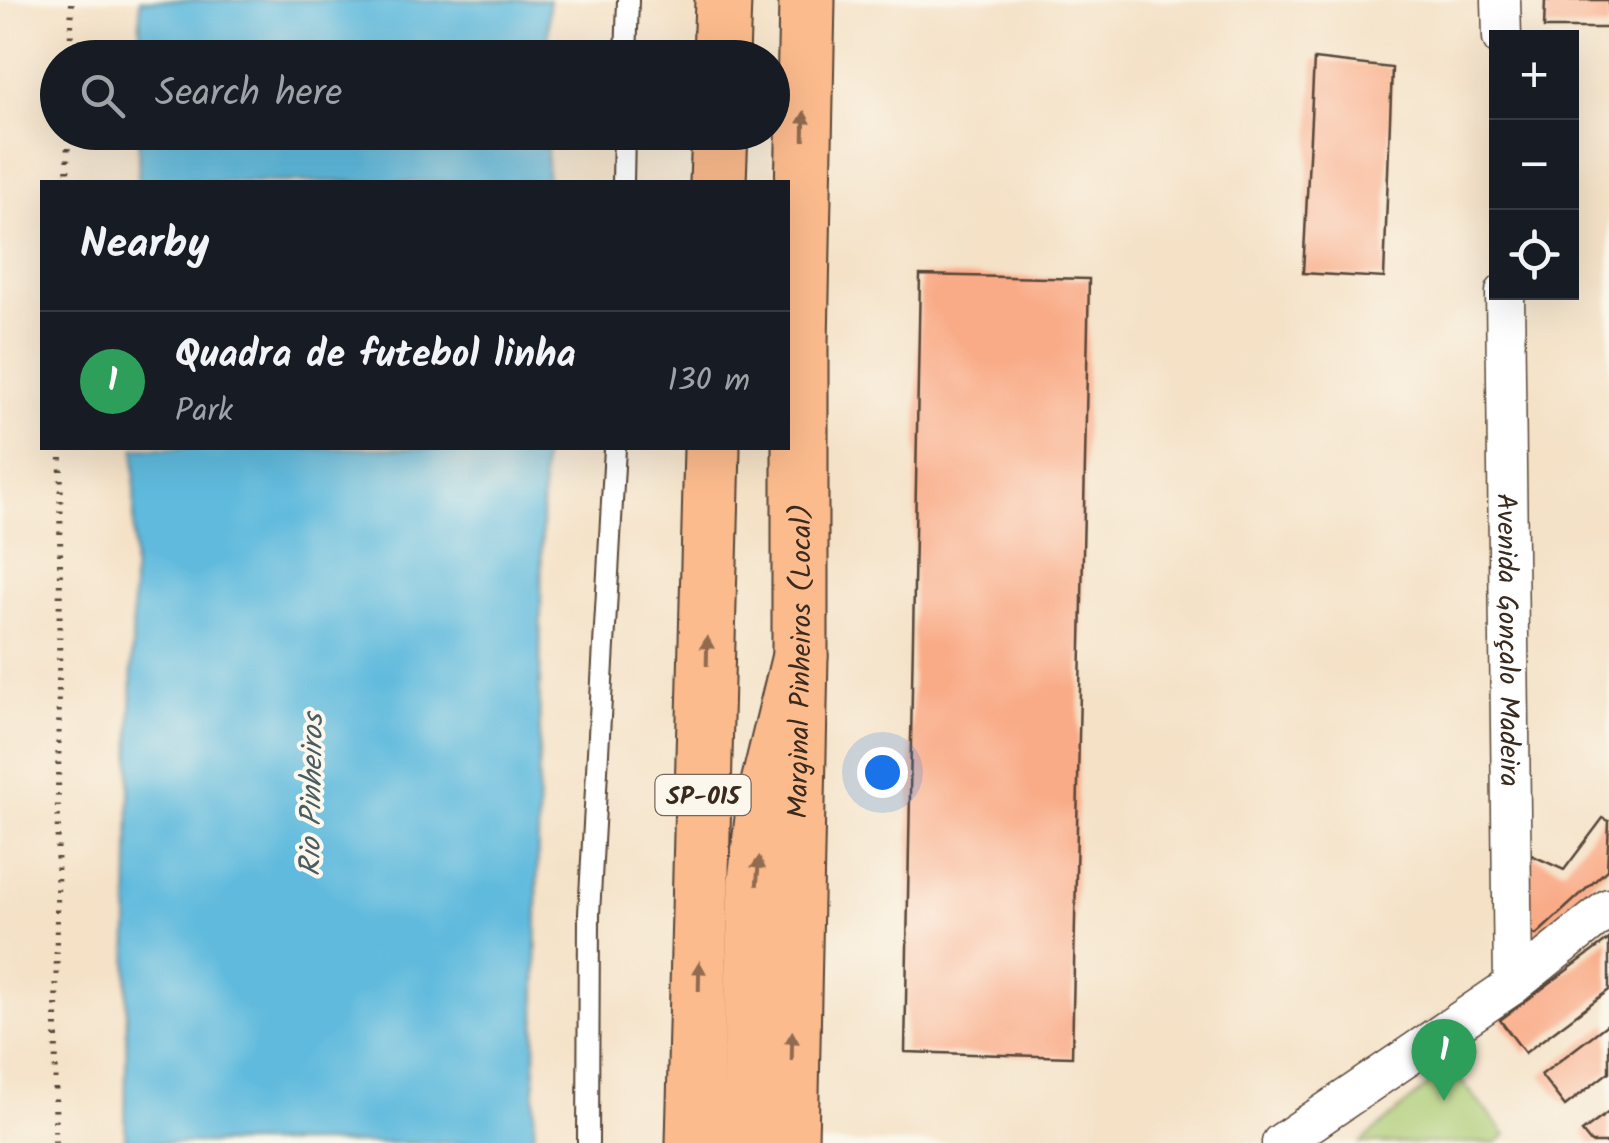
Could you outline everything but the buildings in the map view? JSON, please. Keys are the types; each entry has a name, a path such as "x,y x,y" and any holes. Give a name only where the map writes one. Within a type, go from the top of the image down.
{"highway":[{"path":"722,40 723,0"},
{"name":"Marginal Pinheiros (Local)","path":"790,1143 807,0"},
{"path":"718,180 719,150"},
{"name":"SP-015","path":"694,1143 712,450"},
{"path":"749,1143 756,881 765,800 800,656"}],"street":[{"path":"1502,0 1502,30"},
{"name":"Avenida Gonçalo Madeira","path":"1505,300 1513,985"},
{"path":"1281,1143 1513,985 1609,908"}],"lane":[{"path":"627,40 628,0"},
{"path":"623,180 624,150"},
{"path":"588,1143 589,914 615,450"}],"path":[{"path":"71,40 72,0"},
{"path":"67,180 68,150"},
{"path":"55,1143 61,450"}],"green space":[{"path":"1450,1067 1506,1135 1496,1143 1360,1143"}],"water":[{"path":"140,0 549,0 548,40 140,40"},
{"path":"139,150 547,150 547,180 138,180"},
{"name":"Rio Pinheiros","path":"135,450 543,450 534,1143 125,1143"}],"place":[{"name":"Quadra de futebol linha","path":"1444,1101"}]}
